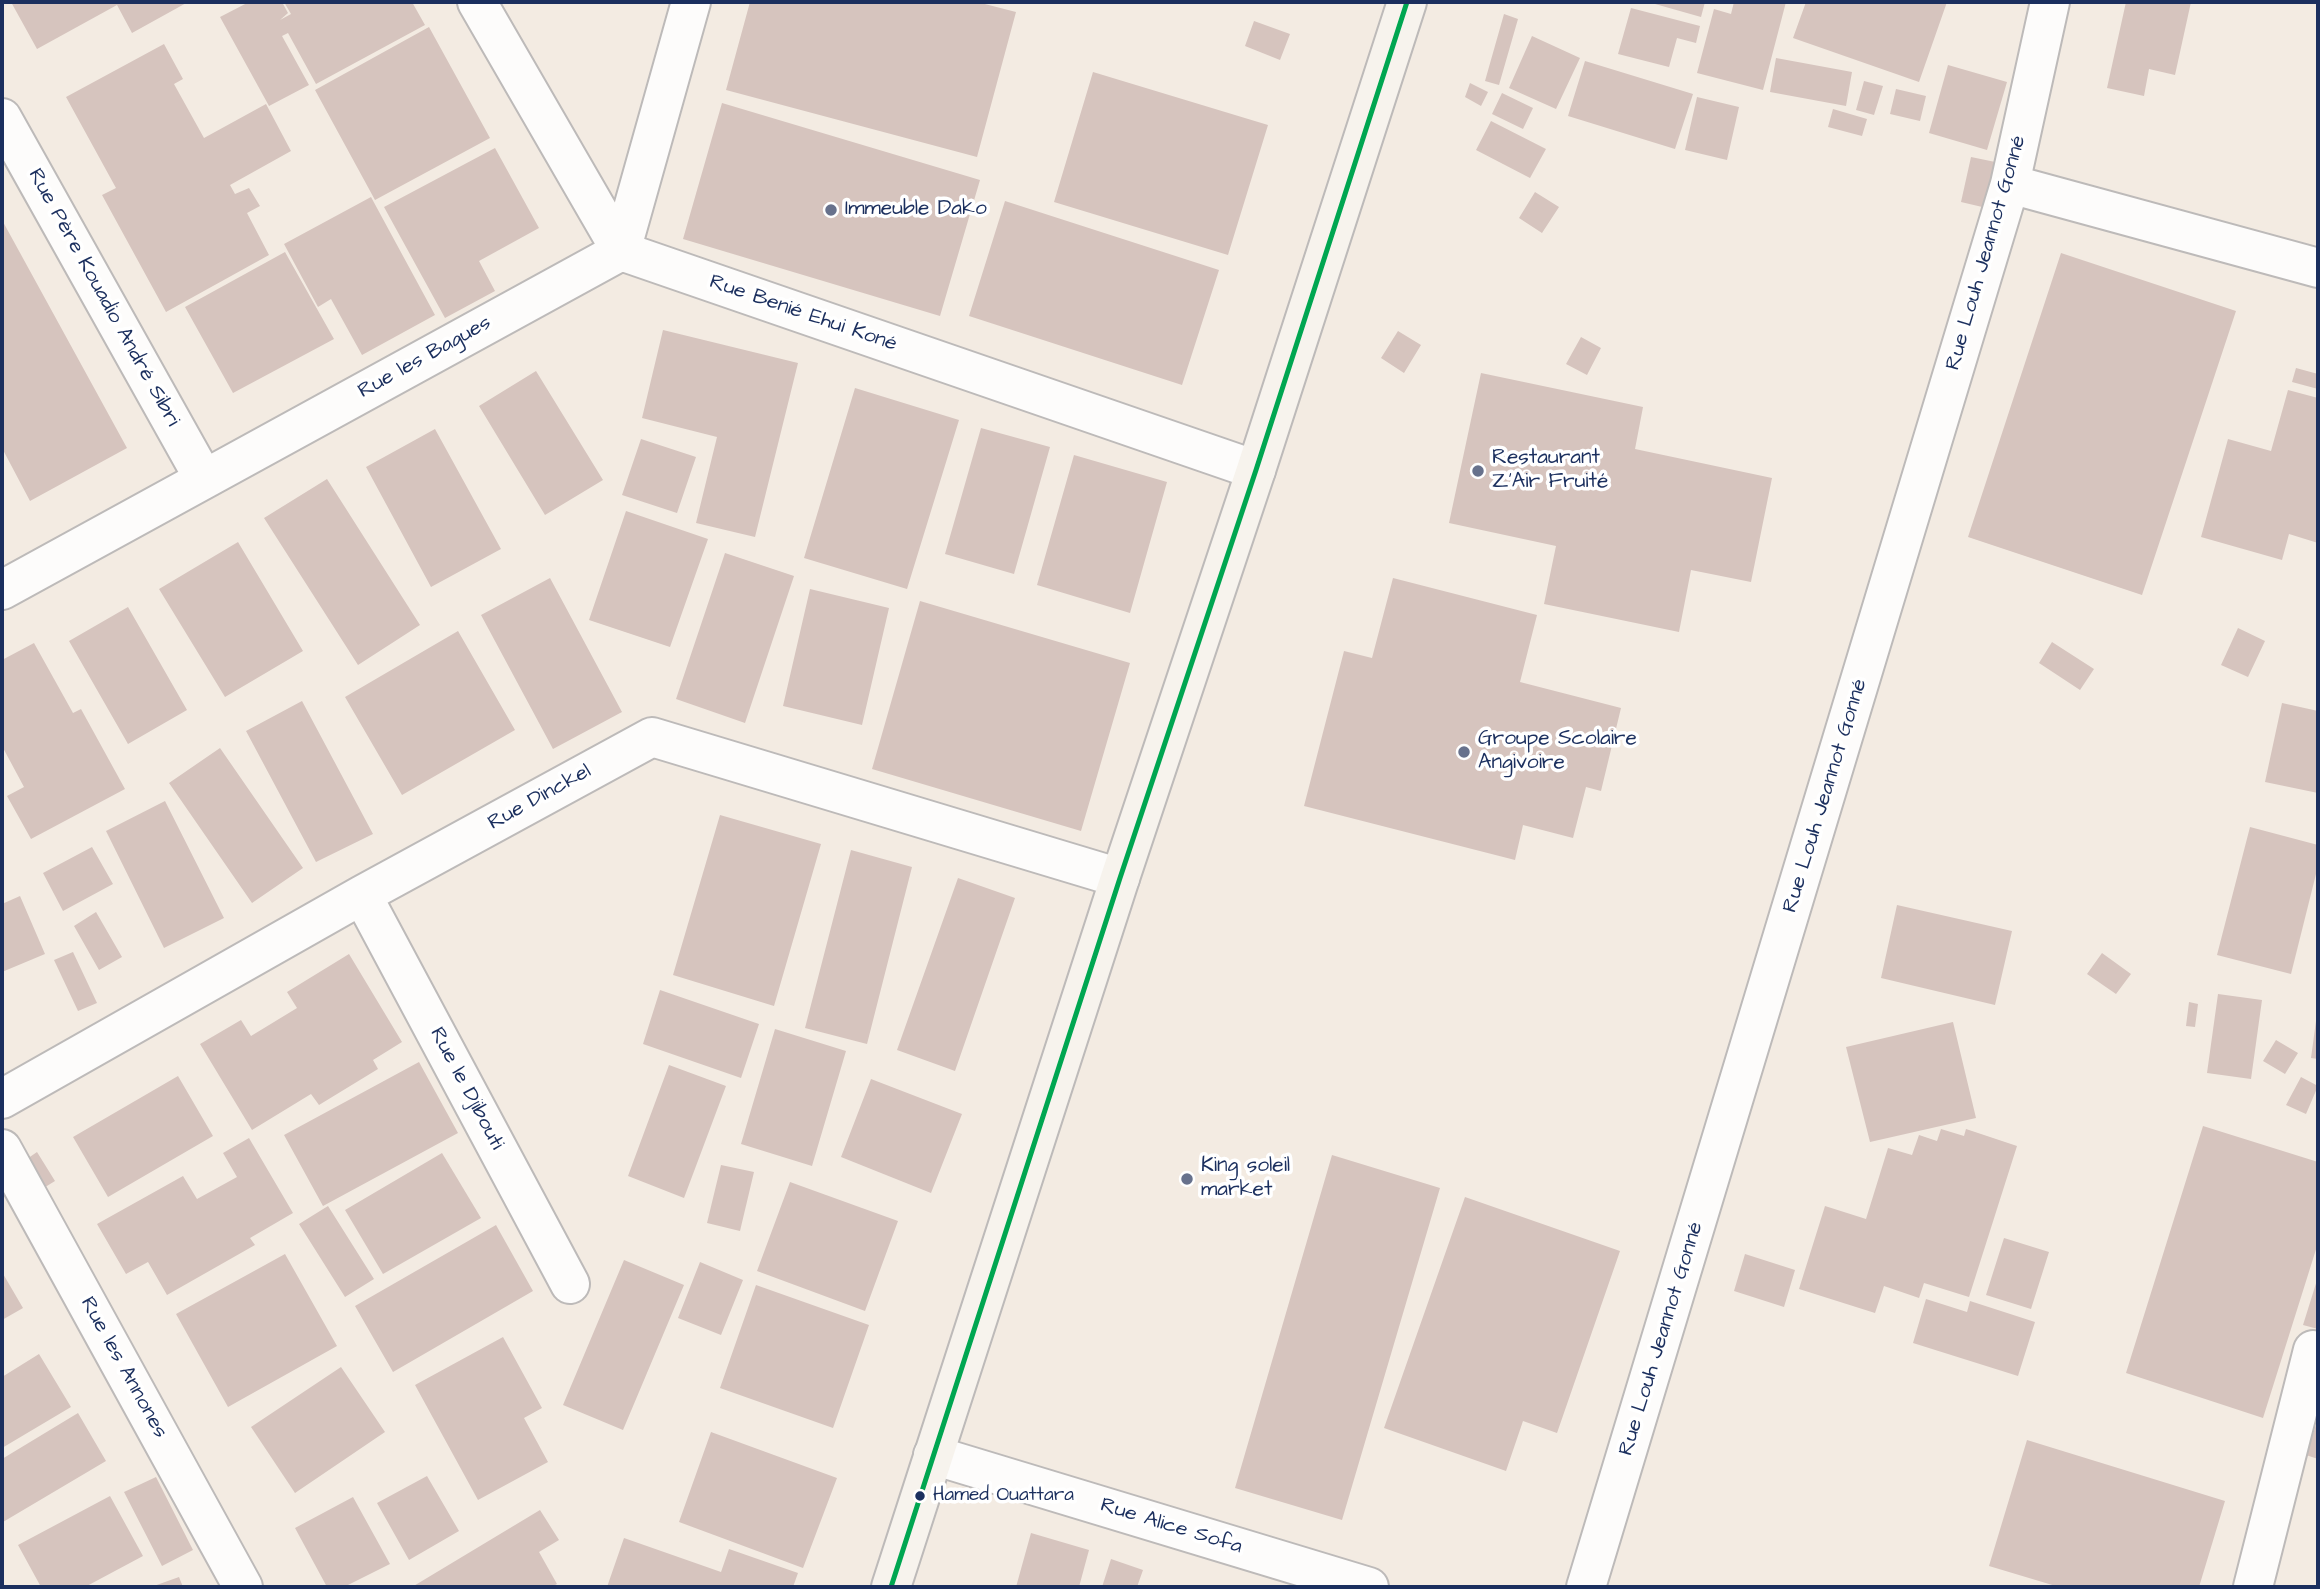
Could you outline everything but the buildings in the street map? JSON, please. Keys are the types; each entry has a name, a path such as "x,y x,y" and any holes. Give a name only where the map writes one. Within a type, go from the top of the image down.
{"street":[{"path":"477,2 621,251"},
{"path":"621,251 691,2"},
{"path":"891,1587 1407,2"},
{"name":"Rue Louh Jeannot Gonné","path":"1586,1587 2010,184 2050,2"},
{"name":"Rue Père Kouadio André Sibri","path":"2,118 204,478"},
{"path":"2010,184 2318,268"},
{"name":"Rue Benié Ehui Koné","path":"621,251 1256,470"},
{"name":"Rue les Bagues","path":"2,590 621,251"},
{"name":"Rue Dinckel","path":"2,1099 362,895 652,737 1120,878"},
{"name":"Rue le Djibouti","path":"362,895 570,1284"},
{"name":"Rue les Annones","path":"2,1149 243,1587"},
{"path":"2253,1587 2313,1350"},
{"name":"Rue Alice Sofa","path":"933,1455 1369,1587"}],"transit line":[{"path":"891,1587 1407,2"}],"place":[{"name":"Immeuble Dako","path":"831,210"},
{"name":"Restaurant Z'Air Fruité","path":"1478,471"},
{"name":"Groupe Scolaire Angivoire","path":"1464,752"},
{"name":"King soleil market","path":"1187,1179"},
{"name":"Hamed Ouattara","path":"920,1496"}]}
